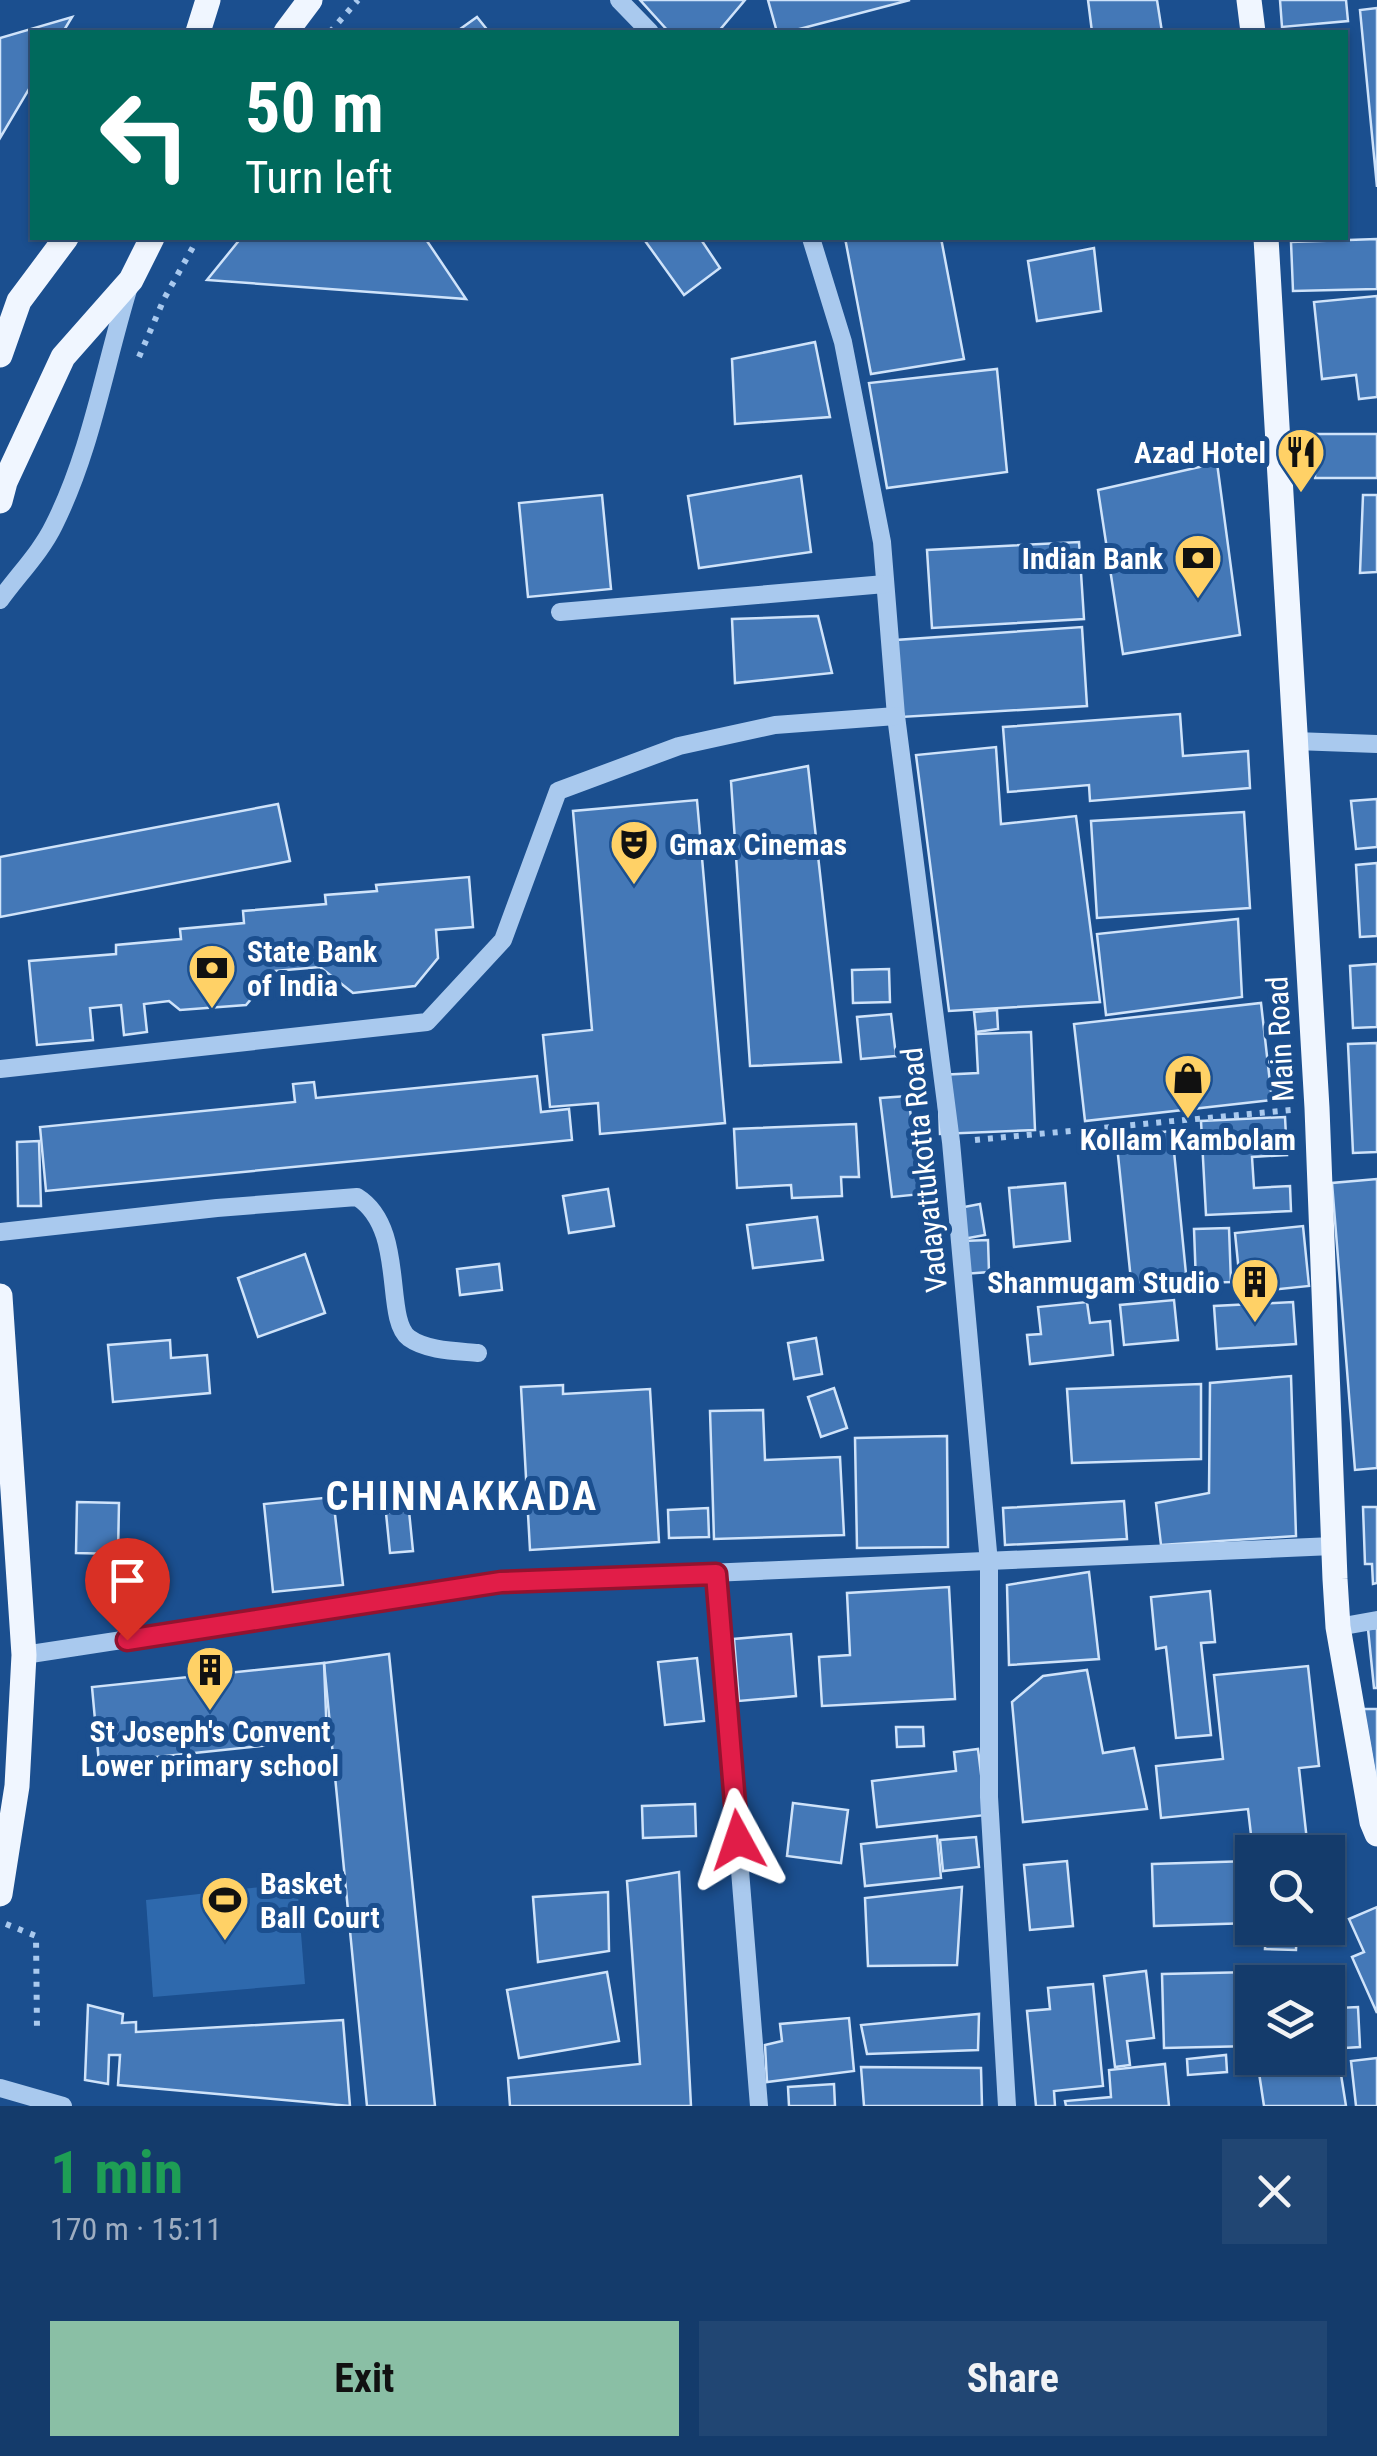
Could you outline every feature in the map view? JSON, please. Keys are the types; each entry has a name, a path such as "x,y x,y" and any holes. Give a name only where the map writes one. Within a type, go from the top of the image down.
{"main road":[{"path":"199,30 208,0"},
{"path":"288,30 310,0"},
{"path":"1249,0 1253,30"},
{"path":"0,355 19,301 65,240"},
{"path":"0,502 63,356 131,280 151,240"},
{"name":"Main Road","path":"1266,240 1317,1108 1338,1627 1377,1834"},
{"path":"0,1296 24,1655 18,1786 0,1894"}],"street":[{"path":"619,0 648,30"},
{"name":"Vadayattukotta Road","path":"812,240 843,342 882,542 896,716 951,1142 988,1563 990,1797 1007,2106"},
{"path":"0,600 53,528 84,455 131,280"},
{"path":"560,612 885,584"},
{"path":"0,1069 428,1022 502,940 558,791 679,746 756,729 896,716"},
{"path":"1296,742 1377,744"},
{"path":"0,1232 356,1197 373,1207 382,1226 396,1287 398,1320 407,1337 428,1347 478,1354"},
{"path":"24,1655 501,1582 1333,1546"},
{"path":"716,1574 759,2106"},
{"path":"1338,1627 1377,1620"},
{"path":"0,2088 63,2106"}],"path":[{"path":"332,30 358,0"},
{"path":"951,1142 1317,1108"},
{"path":"0,1921 36,1936 37,2029"}],"shaded area":[{"name":"Basket Ball Court","path":"297,1883 305,1984 153,1997 146,1900"}],"building":[{"path":"640,0 745,0 720,30 667,30"},
{"path":"768,0 910,0 796,30 776,30"},
{"path":"1088,0 1157,0 1162,30 1092,30"},
{"path":"1280,0 1346,0 1348,21 1282,27"},
{"path":"1377,8 1377,187 1360,10"},
{"path":"72,17 64,30 30,30 30,87 0,138 0,38"},
{"path":"477,17 487,30 459,30"},
{"path":"1377,239 1377,289 1293,291 1291,242"},
{"path":"239,240 426,240 466,299 207,280"},
{"path":"644,240 701,240 720,268 684,295"},
{"path":"845,240 941,240 964,359 871,374"},
{"path":"1094,248 1101,311 1037,321 1028,261"},
{"path":"1377,296 1377,397 1359,399 1356,375 1322,379 1314,302"},
{"path":"815,342 830,417 735,424 732,359"},
{"path":"997,369 1007,472 887,488 869,383"},
{"path":"1315,434 1377,434 1377,478 1315,478"},
{"path":"1217,463 1240,635 1123,654 1098,490"},
{"path":"801,476 811,552 699,568 688,496"},
{"path":"602,495 611,589 528,597 519,503"},
{"path":"1363,495 1377,495 1377,572 1360,573"},
{"path":"1079,542 1084,619 932,628 927,550"},
{"path":"818,616 832,673 735,683 732,619"},
{"path":"1082,627 1087,706 901,717 896,640"},
{"path":"1180,714 1183,756 1248,751 1250,788 1090,801 1089,785 1008,792 1003,727"},
{"path":"996,747 1001,824 1076,816 1100,1002 949,1011 916,755"},
{"path":"808,766 841,1062 750,1066 731,781"},
{"path":"1377,799 1377,847 1356,849 1351,801"},
{"path":"697,800 725,1123 600,1134 598,1103 550,1107 543,1035 592,1030 573,811"},
{"path":"278,804 290,861 0,917 0,857"},
{"path":"1244,812 1250,908 1097,918 1091,821"},
{"path":"1377,863 1377,936 1360,937 1356,865"},
{"path":"469,877 473,927 436,930 438,958 415,986 353,993 320,967 275,971 246,1005 180,1010 169,1001 144,1004 147,1032 124,1035 121,1005 90,1008 93,1040 37,1045 29,961 116,954 116,945 181,939 180,929 244,923 243,911 326,904 325,895 377,891 376,885"},
{"path":"1238,919 1242,997 1106,1015 1097,934"},
{"path":"1377,964 1377,1027 1353,1028 1350,966"},
{"path":"889,969 890,1002 853,1003 852,970"},
{"path":"1261,1003 1272,1100 1085,1121 1074,1024"},
{"path":"997,1010 998,1029 976,1032 974,1012"},
{"path":"891,1014 896,1056 861,1059 857,1017"},
{"path":"1031,1032 1035,1130 940,1134 938,1075 978,1073 976,1034"},
{"path":"1377,1043 1377,1152 1353,1153 1348,1044"},
{"path":"537,1076 541,1112 569,1109 572,1140 46,1191 40,1127 295,1102 293,1084 314,1082 316,1098"},
{"path":"908,1096 922,1194 892,1197 880,1098"},
{"path":"1285,1117 1287,1155 1252,1157 1254,1188 1290,1186 1291,1211 1206,1215 1201,1121"},
{"path":"856,1124 859,1177 841,1177 842,1196 792,1198 791,1185 737,1188 734,1129"},
{"path":"1172,1131 1187,1284 1132,1290 1116,1136"},
{"path":"39,1141 41,1206 18,1206 17,1142"},
{"path":"1377,1179 1377,1468 1355,1470 1332,1183"},
{"path":"1065,1183 1070,1241 1014,1247 1009,1188"},
{"path":"608,1189 614,1226 569,1233 563,1196"},
{"path":"980,1204 985,1235 963,1239 959,1208"},
{"path":"817,1217 823,1260 753,1268 747,1225"},
{"path":"1303,1226 1309,1286 1241,1293 1235,1233"},
{"path":"1229,1228 1231,1282 1196,1283 1194,1229"},
{"path":"988,1240 989,1272 964,1274 962,1241"},
{"path":"305,1254 325,1313 258,1337 238,1278"},
{"path":"499,1264 502,1290 460,1295 457,1269"},
{"path":"1174,1300 1178,1340 1124,1345 1120,1305"},
{"path":"1087,1302 1090,1323 1110,1321 1113,1355 1030,1364 1027,1335 1041,1334 1038,1307"},
{"name":"Shanmugam Studio","path":"1293,1302 1296,1344 1217,1349 1214,1306"},
{"path":"816,1338 822,1374 794,1379 788,1343"},
{"path":"170,1340 171,1358 207,1355 210,1393 113,1402 108,1345"},
{"path":"1291,1376 1296,1536 1161,1545 1156,1503 1209,1493 1210,1383"},
{"path":"1201,1384 1201,1459 1072,1463 1067,1389"},
{"path":"563,1385 563,1394 650,1389 659,1542 530,1550 521,1387"},
{"path":"834,1388 847,1428 821,1437 808,1397"},
{"path":"763,1410 765,1460 840,1457 844,1535 714,1539 710,1411"},
{"path":"947,1436 948,1547 857,1548 855,1438"},
{"path":"333,1497 343,1585 273,1592 264,1504"},
{"path":"1124,1501 1127,1539 1005,1545 1003,1508"},
{"path":"77,1502 119,1503 118,1554 76,1553"},
{"path":"1363,1507 1377,1507 1377,1583 1373,1584 1372,1564 1365,1564"},
{"path":"708,1508 709,1537 669,1538 668,1510"},
{"path":"409,1511 413,1551 390,1553 386,1513"},
{"path":"1089,1572 1099,1659 1009,1665 1007,1585"},
{"path":"949,1587 955,1699 822,1706 819,1657 850,1655 847,1593"},
{"path":"1210,1591 1215,1642 1201,1643 1211,1735 1176,1738 1166,1647 1156,1649 1151,1597"},
{"path":"1377,1628 1377,1688 1374,1688 1368,1629"},
{"path":"791,1634 796,1696 739,1701 734,1639"},
{"path":"389,1654 435,2106 367,2106 324,1663"},
{"path":"697,1658 704,1721 665,1725 658,1662"},
{"name":"St Joseph's Convent Lower primary school","path":"324,1663 327,1739 99,1763 92,1687"},
{"path":"1308,1666 1319,1766 1299,1768 1306,1835 1251,1835 1248,1809 1161,1818 1156,1766 1223,1759 1214,1675"},
{"path":"1087,1670 1103,1753 1134,1748 1147,1809 1023,1822 1012,1702 1043,1676"},
{"path":"1363,1709 1377,1709 1377,1787"},
{"path":"896,1727 923,1727 924,1746 897,1747"},
{"path":"978,1749 986,1815 877,1827 872,1781 956,1771 954,1752"},
{"path":"793,1803 848,1810 841,1863 787,1856"},
{"path":"695,1804 696,1836 643,1838 642,1806"},
{"path":"937,1836 941,1878 865,1886 861,1844"},
{"path":"976,1837 979,1867 943,1871 940,1840"},
{"path":"1067,1861 1073,1926 1030,1930 1024,1865"},
{"path":"1235,1861 1235,1924 1154,1926 1152,1864"},
{"path":"679,1872 691,2106 510,2106 508,2078 640,2064 627,1881"},
{"path":"962,1887 957,1965 868,1966 865,1898"},
{"path":"608,1892 609,1951 538,1962 533,1897"},
{"path":"1377,1907 1377,2013 1352,1957 1364,1952 1349,1919"},
{"path":"1265,1945 1296,1945 1296,1950 1265,1949"},
{"path":"1146,1971 1154,2038 1127,2041 1130,2065 1115,2067 1104,1976"},
{"path":"607,1972 619,2041 519,2058 507,1990"},
{"path":"1235,1972 1235,2046 1164,2048 1162,1974"},
{"path":"1093,1984 1103,2086 1054,2091 1055,2106 1036,2106 1027,2011 1050,2009 1048,1988"},
{"path":"88,2005 123,2014 122,2023 136,2022 136,2032 343,2020 350,2106 118,2085 120,2055 109,2055 108,2084 85,2080"},
{"path":"1358,2007 1360,2047 1345,2048 1345,2008"},
{"path":"979,2014 978,2050 867,2054 861,2025"},
{"path":"849,2018 854,2071 767,2082 765,2045 782,2041 780,2024"},
{"path":"1226,2055 1227,2072 1188,2075 1187,2059"},
{"path":"1377,2058 1377,2106 1356,2106 1351,2061"},
{"path":"1165,2064 1169,2106 1066,2106 1065,2101 1111,2097 1109,2070"},
{"path":"861,2067 981,2068 982,2106 864,2106"},
{"path":"1259,2075 1341,2075 1346,2106 1264,2106"},
{"path":"834,2084 835,2106 789,2106 788,2087"}],"place":[{"name":"Azad Hotel","path":"1301,494"},
{"name":"Indian Bank","path":"1198,600"},
{"name":"Gmax Cinemas","path":"634,886"},
{"name":"State Bank of India","path":"212,1010"},
{"name":"Kollam Kambolam","path":"1188,1120"},
{"name":"Shanmugam Studio","path":"1255,1324"},
{"name":"St Joseph's Convent Lower primary school","path":"210,1712"},
{"name":"Basket Ball Court","path":"225,1942"}],"district":[{"name":"CHINNAKKADA","path":"462,1496"}],"route":[{"path":"127,1640 501,1582 716,1574 738,1840"}]}
